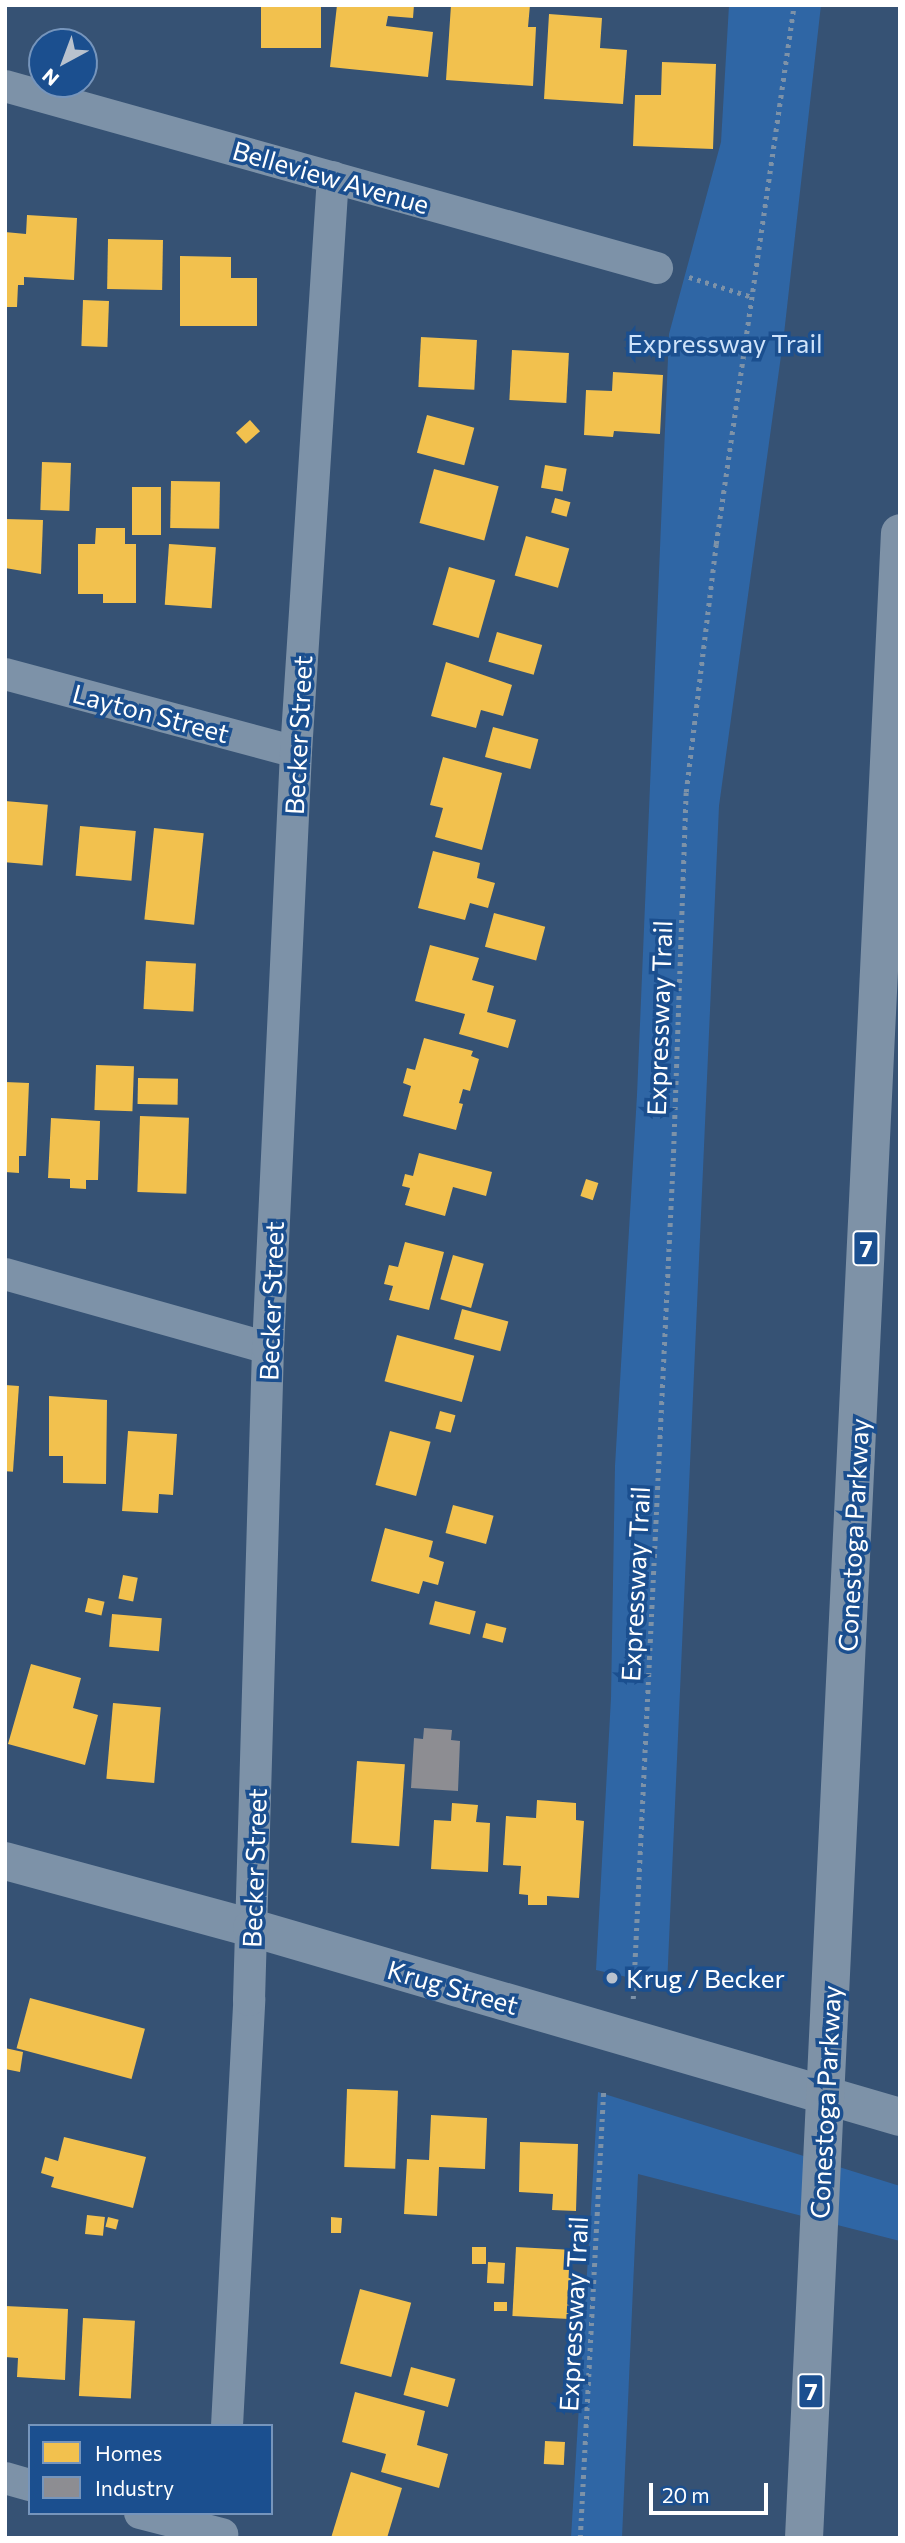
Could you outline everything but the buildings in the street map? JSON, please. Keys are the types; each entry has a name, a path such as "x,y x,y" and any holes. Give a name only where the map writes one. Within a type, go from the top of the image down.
{"highway":[{"name":"Conestoga Parkway","path":"804,2538 900,533"}],"street":[{"name":"Belleview Avenue","path":"5,86 657,268"},
{"name":"Becker Street","path":"227,2424 252,1928 268,1348 296,752 333,177"},
{"name":"Layton Street","path":"5,674 296,752"},
{"path":"5,1274 268,1348"},
{"name":"Krug Street","path":"5,1861 252,1928 900,2117"},
{"path":"5,2478 28,2484"},
{"path":"151,2515 222,2528"}],"path":[{"name":"Expressway Trail","path":"625,2037 636,1970 673,1161 686,792 716,544 794,5"},
{"path":"657,268 752,296"},
{"name":"Expressway Trail","path":"580,2538 603,2092"}],"green space":[{"name":"Expressway Trail","path":"729,5 821,5 784,334 719,806 667,1986 596,1970 611,1698 615,1466 637,1095 669,334 721,142"},
{"path":"598,2092 900,2186 900,2241 638,2174 622,2538 571,2538"}],"place":[{"name":"Krug / Becker","path":"612,1978"}]}
